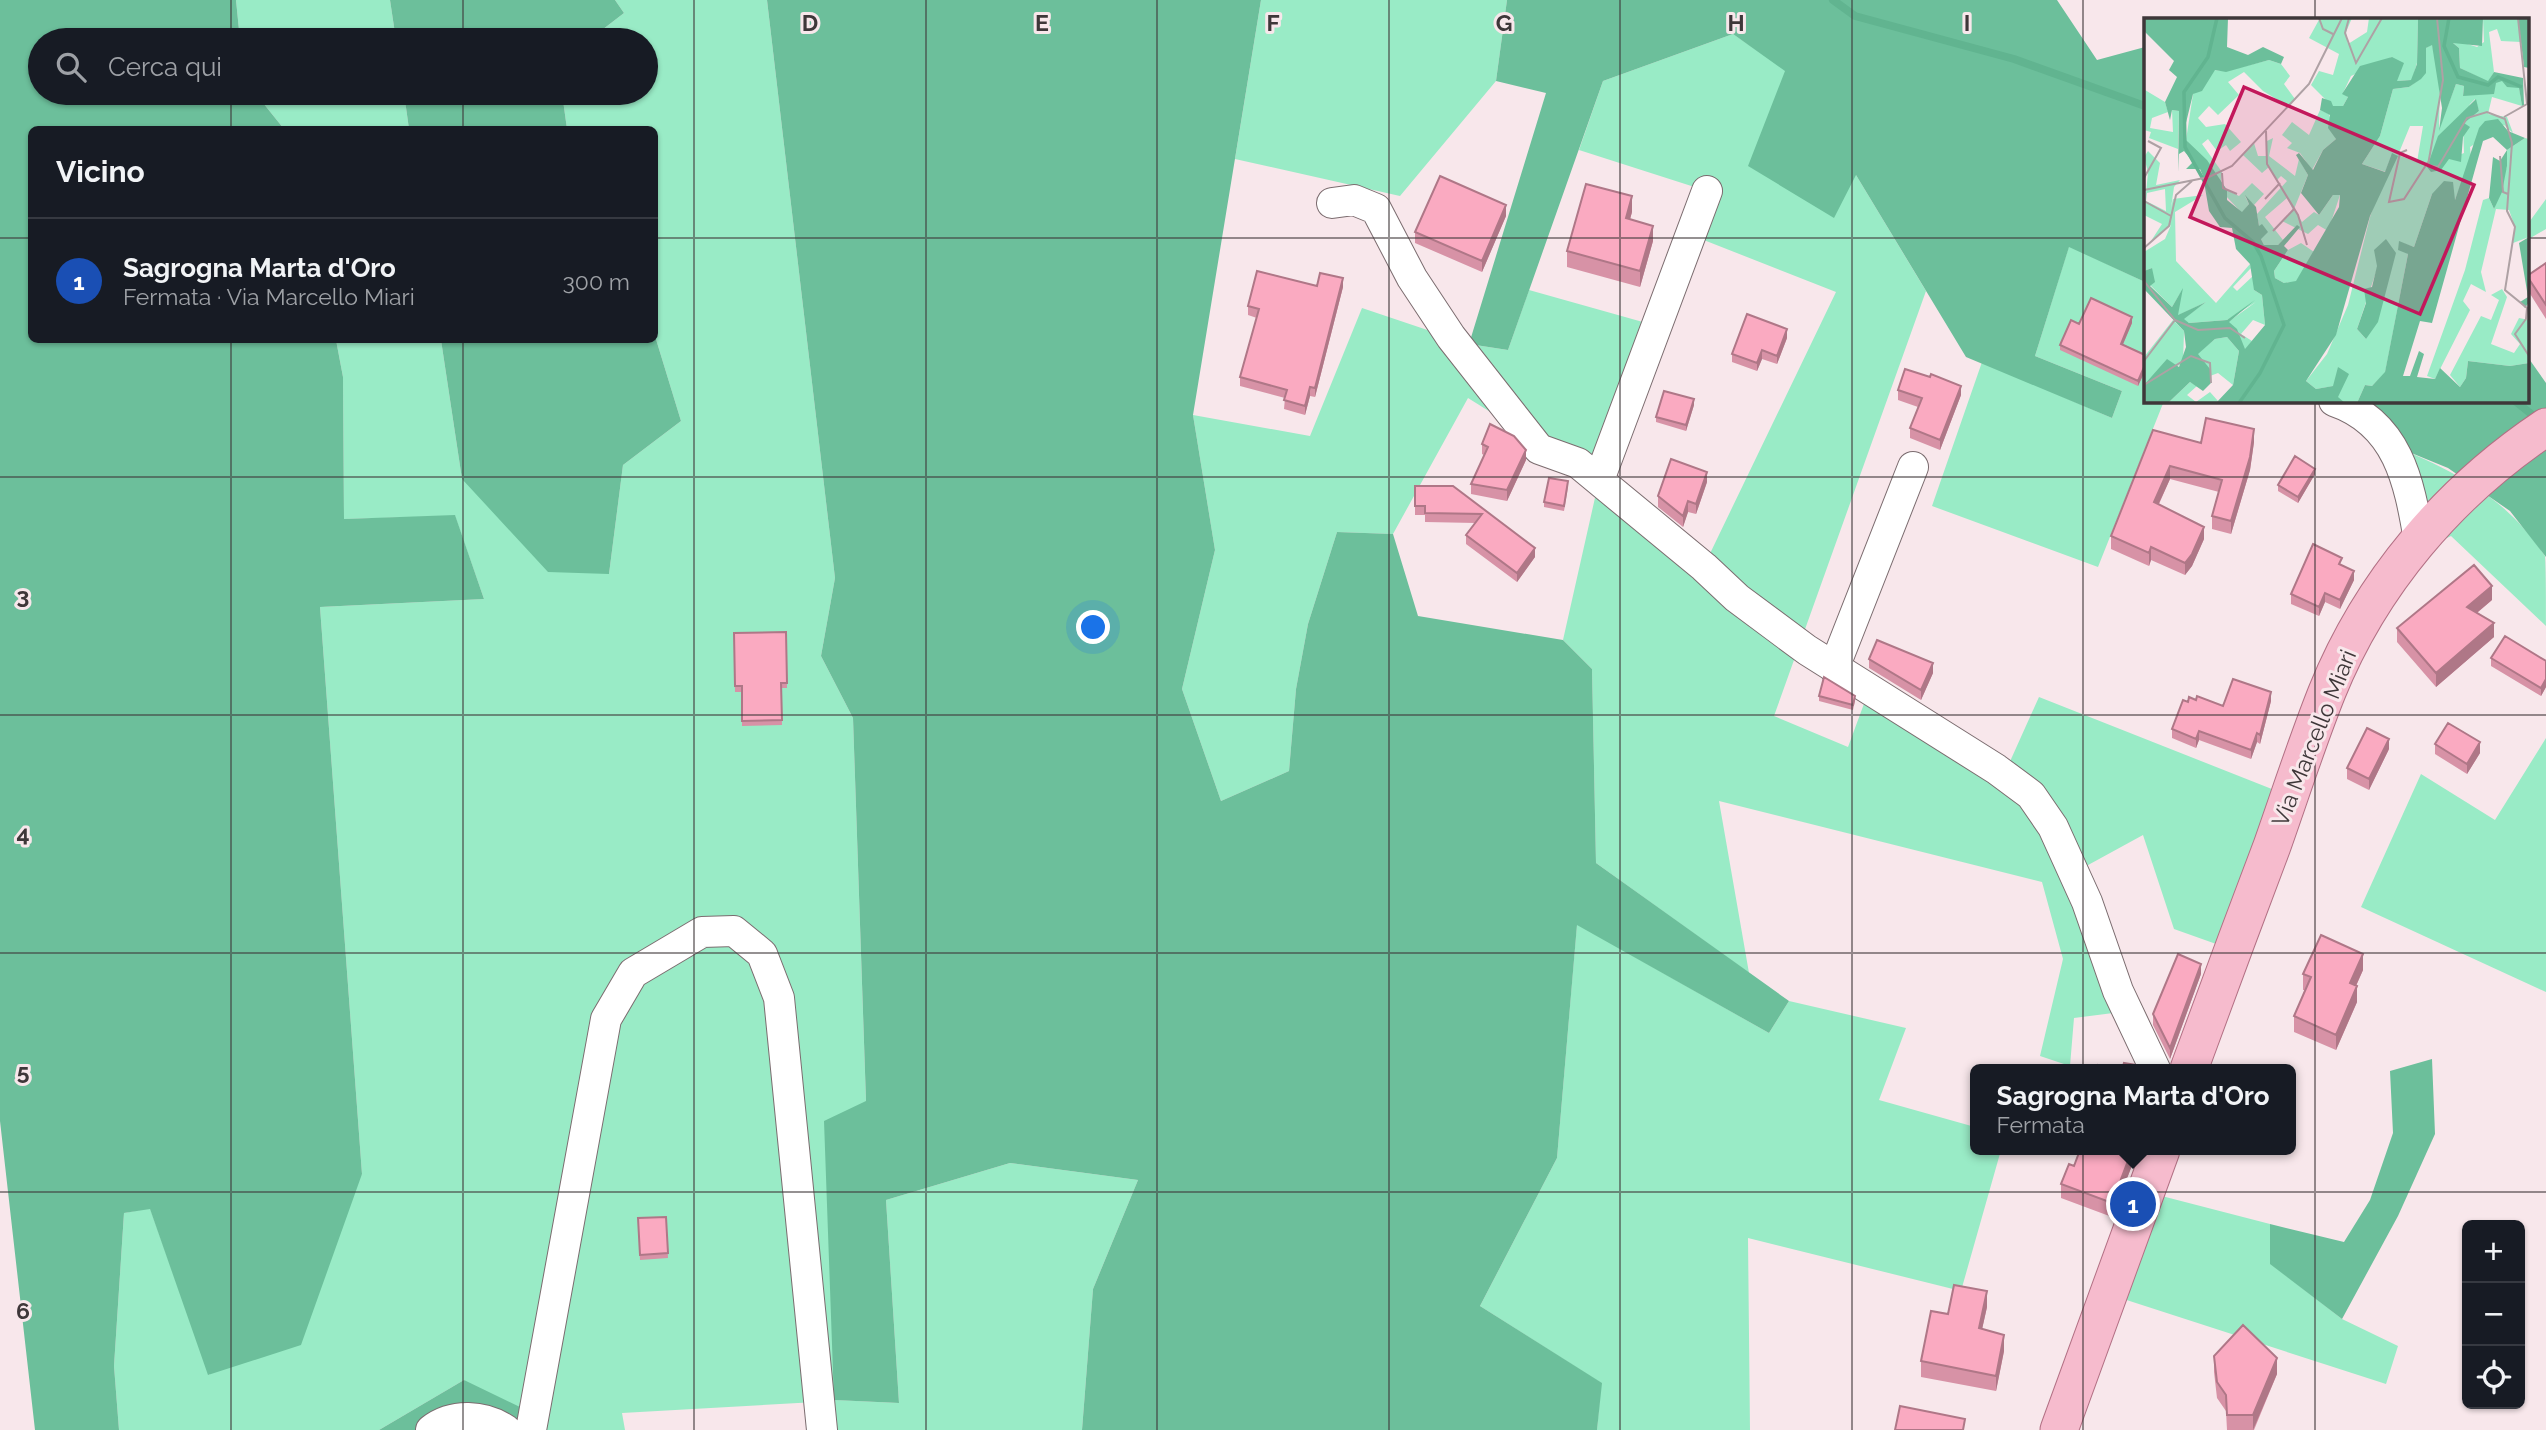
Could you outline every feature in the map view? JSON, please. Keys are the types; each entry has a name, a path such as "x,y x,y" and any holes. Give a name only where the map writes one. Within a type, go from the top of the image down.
{"main road":[{"name":"Via Marcello Miari","path":"2191,1064 2328,690 2378,594 2419,540 2483,474 2533,435"},
{"path":"2059,1430 2159,1155"}],"street":[{"path":"1599,480 1707,191"},
{"path":"1332,203 1354,200 1376,209 1419,288 1512,417 1539,449 1578,463 1704,567 1737,598 1833,668 1996,769 2031,795 2053,827 2087,902 2118,991 2153,1064"},
{"path":"2337,402 2346,405 2387,435 2410,485 2419,540"},
{"path":"1833,668 1913,467"},
{"path":"531,1430 606,1019 632,973 702,932 734,931 762,954 779,999 822,1430"},
{"path":"431,1430 457,1418 479,1419 506,1430"}],"green space":[{"path":"0,0 236,0 239,28 28,28 28,105 265,105 282,126 28,126 28,343 337,343 343,377 344,519 455,515 484,599 320,607 362,1174 301,1345 208,1375 150,1209 124,1213 114,1366 119,1430 35,1430 0,1121"},
{"path":"236,0 390,0 394,28 239,28"},
{"path":"390,0 615,0 624,13 605,28 394,28"},
{"path":"615,0 767,0 835,578 821,656 853,718 866,1102 835,1400 899,1403 886,1200 1010,1163 1138,1180 1093,1289 1082,1430 835,1430 834,1401 622,1413 625,1430 521,1430 464,1380 379,1430 119,1430 114,1366 124,1213 150,1208 209,1375 362,1174 320,607 484,599 455,516 344,519 343,377 337,343 441,343 462,479 609,574 623,465 681,421 657,343 658,126 567,126 564,105 658,105 658,28 605,28 624,13"},
{"path":"767,0 1261,0 1193,415 1215,550 1182,689 1221,801 1289,771 1296,689 1308,624 1337,532 1393,534 1418,616 1563,640 1592,669 1596,863 1789,1001 1769,1033 1577,925 1557,1158 1480,1306 1602,1383 1597,1430 1082,1430 1093,1289 1138,1180 1010,1163 886,1200 899,1403 834,1400 824,1121 866,1101 853,718 821,656 835,578"},
{"path":"1261,0 1507,0 1496,81 1400,196 1235,159"},
{"path":"1507,0 2057,0 2097,60 2144,47 2144,282 2069,247 2035,356 2122,391 2112,418 1966,357 1856,175 1834,218 1748,166 1785,71 1733,34 1603,81 1508,350 1469,344 1546,93 1496,81"},
{"path":"1733,34 1786,70 1856,175 1926,291 1774,716 1848,747 1868,693 2003,777 2039,697 2287,795 2233,950 2174,929 2143,835 2068,876 2121,1012 2074,1018 2070,1064 2064,1064 2040,1056 2063,959 2042,882 1719,801 1749,973 1596,863 1592,669 1563,640 1599,480 1704,566 1836,292 1691,235 1707,191 1579,150 1603,81"},
{"path":"265,105 406,105 409,126 282,126"},
{"path":"406,105 564,105 567,126 409,126"},
{"path":"2546,199 2546,229 2528,239 2528,224"},
{"path":"2069,246 2144,282 2144,402 2164,402 2098,567 1932,506 1982,362 2112,418 2122,391 2035,356"},
{"path":"1529,290 1657,326 1599,480 1468,398 1393,534 1337,532 1308,624 1296,689 1289,771 1221,801 1182,689 1215,550 1193,415 1310,436 1362,308 1469,344 1508,350"},
{"path":"441,343 657,343 681,421 623,465 609,574 548,572 462,479"},
{"path":"2528,357 2546,383 2546,557 2510,511 2448,468 2382,441 2344,410 2318,402 2528,402"},
{"path":"2382,441 2473,485 2493,499 2529,534 2545,556 2546,626 2451,536 2422,550"},
{"path":"2546,738 2546,992 2361,907 2421,774 2495,820"},
{"path":"1577,924 1769,1033 1789,1001 1906,1028 1879,1100 1970,1126 1970,1155 2000,1155 1961,1291 1748,1238 1750,1430 1597,1430 1601,1383 1480,1306 1557,1158"},
{"path":"2432,1059 2435,1134 2398,1216 2342,1319 2270,1264 2270,1224 2344,1242 2370,1200 2393,1133 2390,1071"},
{"path":"2154,1194 2270,1224 2271,1264 2342,1319 2398,1346 2386,1384 2108,1294"},
{"path":"464,1380 520,1407 521,1430 379,1430"}],"building":[{"path":"1440,176 1506,205 1482,261 1415,232"},
{"path":"1586,184 1632,196 1626,218 1653,226 1640,271 1567,251"},
{"path":"2546,263 2546,305 2528,278"},
{"path":"1257,271 1317,286 1320,273 1343,278 1315,388 1310,387 1305,406 1284,400 1287,390 1240,377 1259,309 1248,306"},
{"path":"2091,298 2132,317 2121,344 2144,355 2144,367 2138,381 2060,345 2071,320 2079,324"},
{"path":"1747,314 1787,329 1777,356 1762,350 1757,363 1732,354"},
{"path":"1905,369 1930,377 1931,374 1961,386 1940,440 1910,428 1922,398 1898,390"},
{"path":"1664,391 1694,399 1686,425 1656,417"},
{"path":"2206,418 2254,429 2250,457 2231,521 2212,516 2222,480 2170,466 2154,502 2204,527 2185,563 2151,547 2149,553 2111,536 2153,430 2201,443"},
{"path":"1490,424 1514,436 1526,450 1507,490 1471,484 1488,447 1482,444"},
{"path":"2295,456 2315,469 2298,497 2278,485"},
{"path":"1671,459 1707,472 1696,504 1688,501 1683,516 1658,496"},
{"path":"1549,478 1568,481 1564,506 1544,502"},
{"path":"1415,486 1453,486 1535,548 1517,573 1466,535 1482,514 1425,513 1425,506 1415,506"},
{"path":"2313,544 2342,558 2339,564 2354,571 2340,600 2325,593 2319,607 2291,594"},
{"path":"2474,565 2492,586 2467,607 2494,623 2436,673 2397,628"},
{"path":"786,632 787,683 781,683 782,720 742,721 742,686 735,686 734,633"},
{"path":"2505,636 2546,661 2546,679 2541,688 2491,658"},
{"path":"1877,640 1933,663 1921,690 1869,659"},
{"path":"1824,677 1855,696 1853,705 1819,696"},
{"path":"2233,679 2271,692 2260,735 2257,733 2251,750 2199,731 2196,739 2172,729 2183,700 2188,702 2189,697 2196,700 2197,696 2223,706"},
{"path":"2448,723 2480,742 2467,764 2435,744"},
{"path":"2367,728 2389,739 2369,779 2347,768"},
{"path":"2321,935 2363,954 2350,983 2357,986 2336,1035 2294,1016 2311,977 2303,974"},
{"path":"2178,954 2201,964 2170,1048 2153,1014"},
{"path":"2078,1155 2130,1155 2112,1203 2061,1184 2069,1164 2074,1166"},
{"path":"666,1217 668,1253 640,1255 638,1218"},
{"path":"1954,1285 1987,1291 1979,1328 2004,1335 1996,1376 1921,1361 1931,1311 1948,1314"},
{"path":"2243,1325 2277,1358 2253,1415 2227,1415 2226,1395 2217,1382 2214,1356"},
{"path":"1900,1406 1965,1419 1963,1430 1895,1430"}],"waterway":[{"path":"1833,0 1855,16 2014,59 2144,106"},
{"path":"2516,402 2540,421"}],"place":[{"name":"Sagrogna Marta d'Oro","path":"2133,1204"}]}
